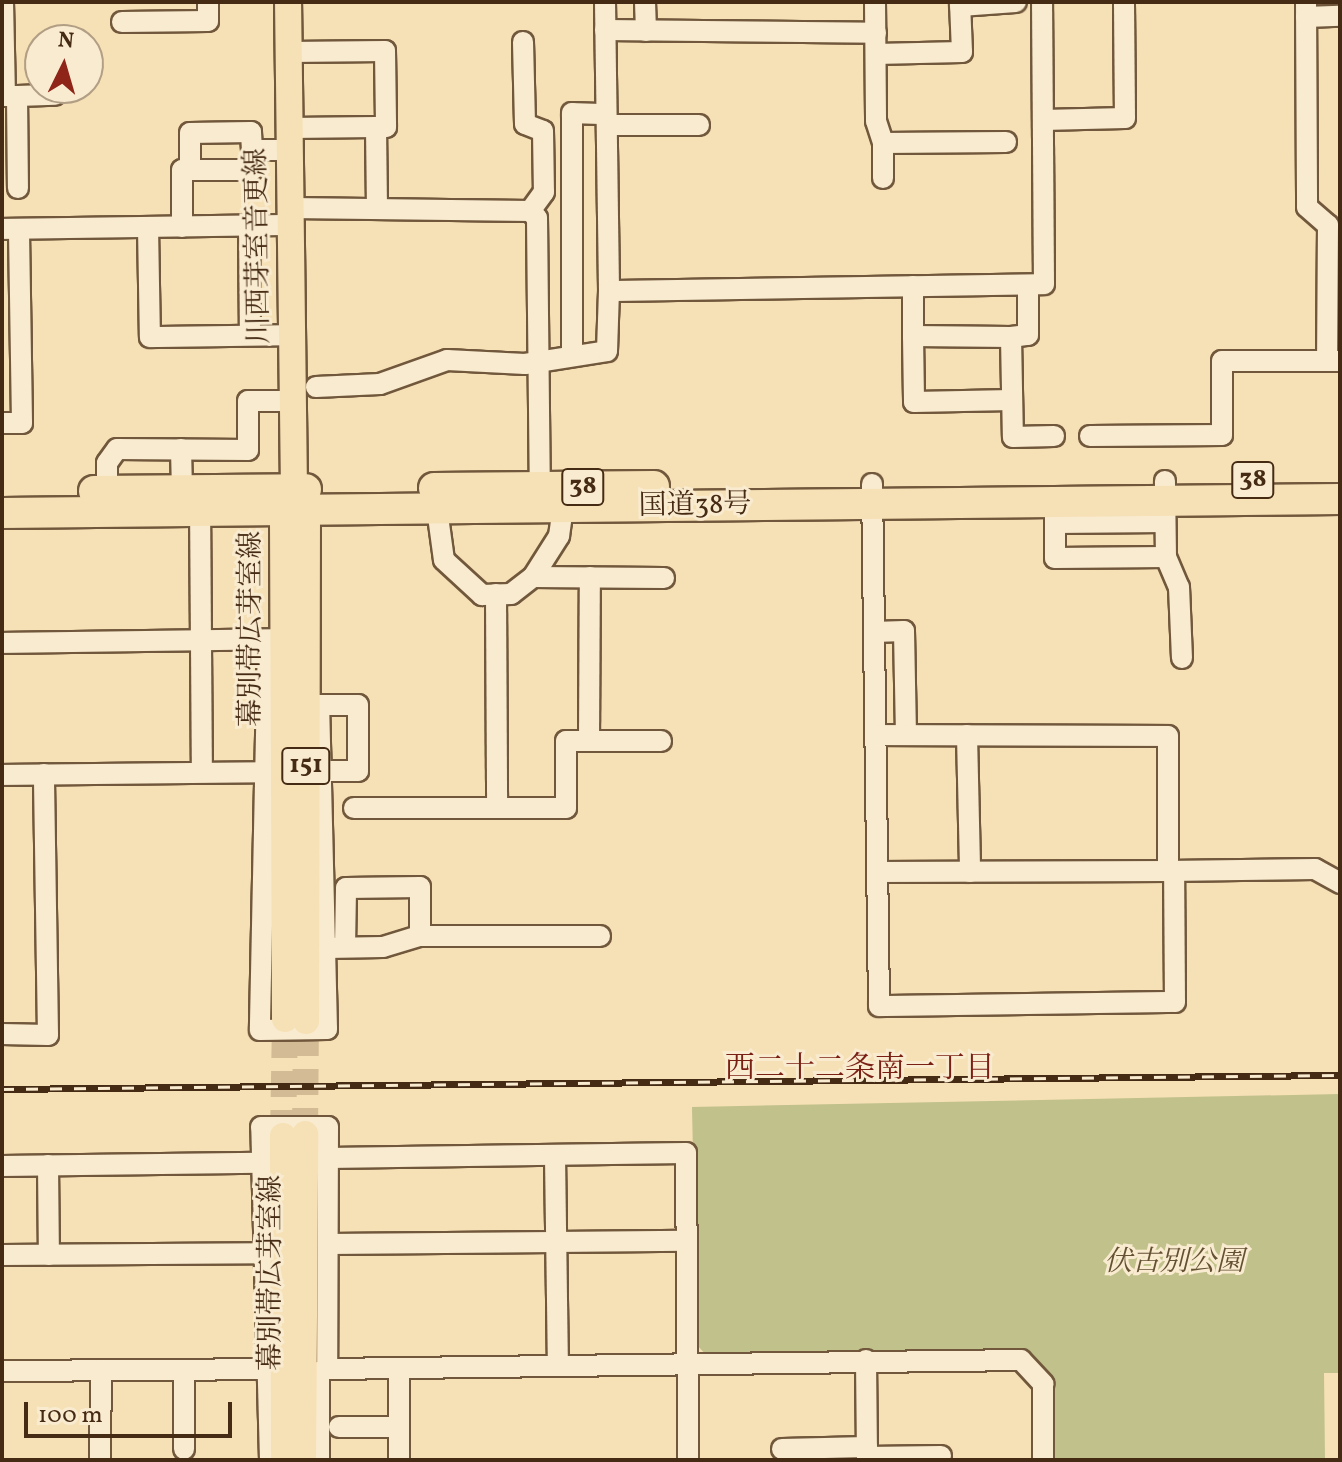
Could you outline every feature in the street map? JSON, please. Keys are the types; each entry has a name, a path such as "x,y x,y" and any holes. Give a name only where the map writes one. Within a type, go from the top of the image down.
{"highway":[{"name":"国道38号","path":"2,492 107,491 437,509 563,508 872,494 1055,512 1340,479"},
{"name":"国道38号","path":"294,503 540,487 1165,501 1340,499"},
{"name":"国道38号","path":"2,513 194,498"}],"main road":[{"name":"川西芽室音更線","path":"288,2 294,503"},
{"name":"幕別帯広芽室線","path":"286,634 296,1020 276,772 294,503"},
{"name":"幕別帯広芽室線","path":"284,1460 294,1135 303,1460"}],"street":[{"path":"3,2 5,96 24,96"},
{"path":"122,22 208,21 208,2"},
{"path":"316,387 380,384 447,360 542,361 572,352 607,351 605,2"},
{"path":"645,2 646,31"},
{"path":"875,2 883,178"},
{"path":"876,54 962,52 960,4 1016,2"},
{"path":"609,291 1044,284 1042,2"},
{"path":"1043,120 1125,118 1124,2"},
{"path":"1090,436 1222,435 1222,361 1334,361 1328,225 1307,207 1306,9 1340,16"},
{"path":"605,30 876,33"},
{"path":"523,42 525,124 543,131 544,192 530,211"},
{"path":"252,150 290,139 386,127 385,51 289,52"},
{"path":"17,96 18,188"},
{"path":"572,352 572,113 606,119 699,125"},
{"path":"376,127 377,208"},
{"path":"182,227 182,170 190,170 252,170 251,132 190,133 190,170"},
{"path":"883,143 1006,142"},
{"path":"2,423 22,423 11,229 249,226 291,217 377,208 530,211 537,218 542,361 540,487"},
{"path":"249,226 250,335"},
{"path":"148,227 150,337 292,335"},
{"path":"913,336 1028,335 1028,285"},
{"path":"913,286 914,402 1012,400"},
{"path":"1011,337 1013,437 1054,436"},
{"path":"107,491 107,463 117,449 248,450 248,401 293,401"},
{"path":"181,449 194,498 201,640 202,772"},
{"path":"872,494 875,735 879,1006 985,1007 1175,1002 1168,736 875,735"},
{"path":"1165,501 1166,557 1179,587 1182,658"},
{"path":"533,577 559,536 563,508"},
{"path":"437,509 444,560 482,595 496,594 533,577 664,578"},
{"path":"1055,512 1055,558 1166,557"},
{"path":"589,741 590,577"},
{"path":"496,594 497,808"},
{"path":"874,632 904,631 906,735"},
{"path":"2,643 201,640 286,634 319,655 320,771 336,948"},
{"path":"319,705 358,705 358,771 320,771"},
{"path":"967,735 970,872"},
{"path":"354,808 566,808 566,741 661,741"},
{"path":"2,775 276,772 260,1030 327,1029 346,888 420,887 420,936"},
{"path":"2,1034 48,1035 44,774"},
{"path":"877,872 1315,869 1340,883"},
{"path":"336,948 383,947 420,936 600,936"},
{"path":"270,1460 268,1369 262,1355 261,1127 328,1127 327,1369"},
{"path":"328,1158 686,1153 688,1460"},
{"path":"555,1156 558,1366"},
{"path":"2,1166 260,1163"},
{"path":"48,1165 49,1255"},
{"path":"328,1244 687,1241"},
{"path":"2,1255 262,1253"},
{"path":"866,1360 867,1455"},
{"path":"319,1460 319,1372 327,1369 866,1360 1021,1360 1043,1384 1043,1460"},
{"path":"2,1371 268,1369"},
{"path":"399,1369 399,1460"},
{"path":"100,1460 101,1370"},
{"path":"184,1370 184,1449"},
{"path":"339,1427 399,1427"},
{"path":"782,1449 941,1456"}],"green space":[{"name":"伏古別公園","path":"1340,1094 1340,1373 1324,1373 1325,1460 1050,1460 1049,1372 1028,1351 708,1357 697,1345 692,1107"}],"tunnel":[{"path":"283,1136 285,1019"},
{"path":"305,1134 306,1021"}],"railway":[{"path":"2,1089 1340,1075"}],"district":[{"name":"西二十二条南一丁目","path":"860,1069"}]}
